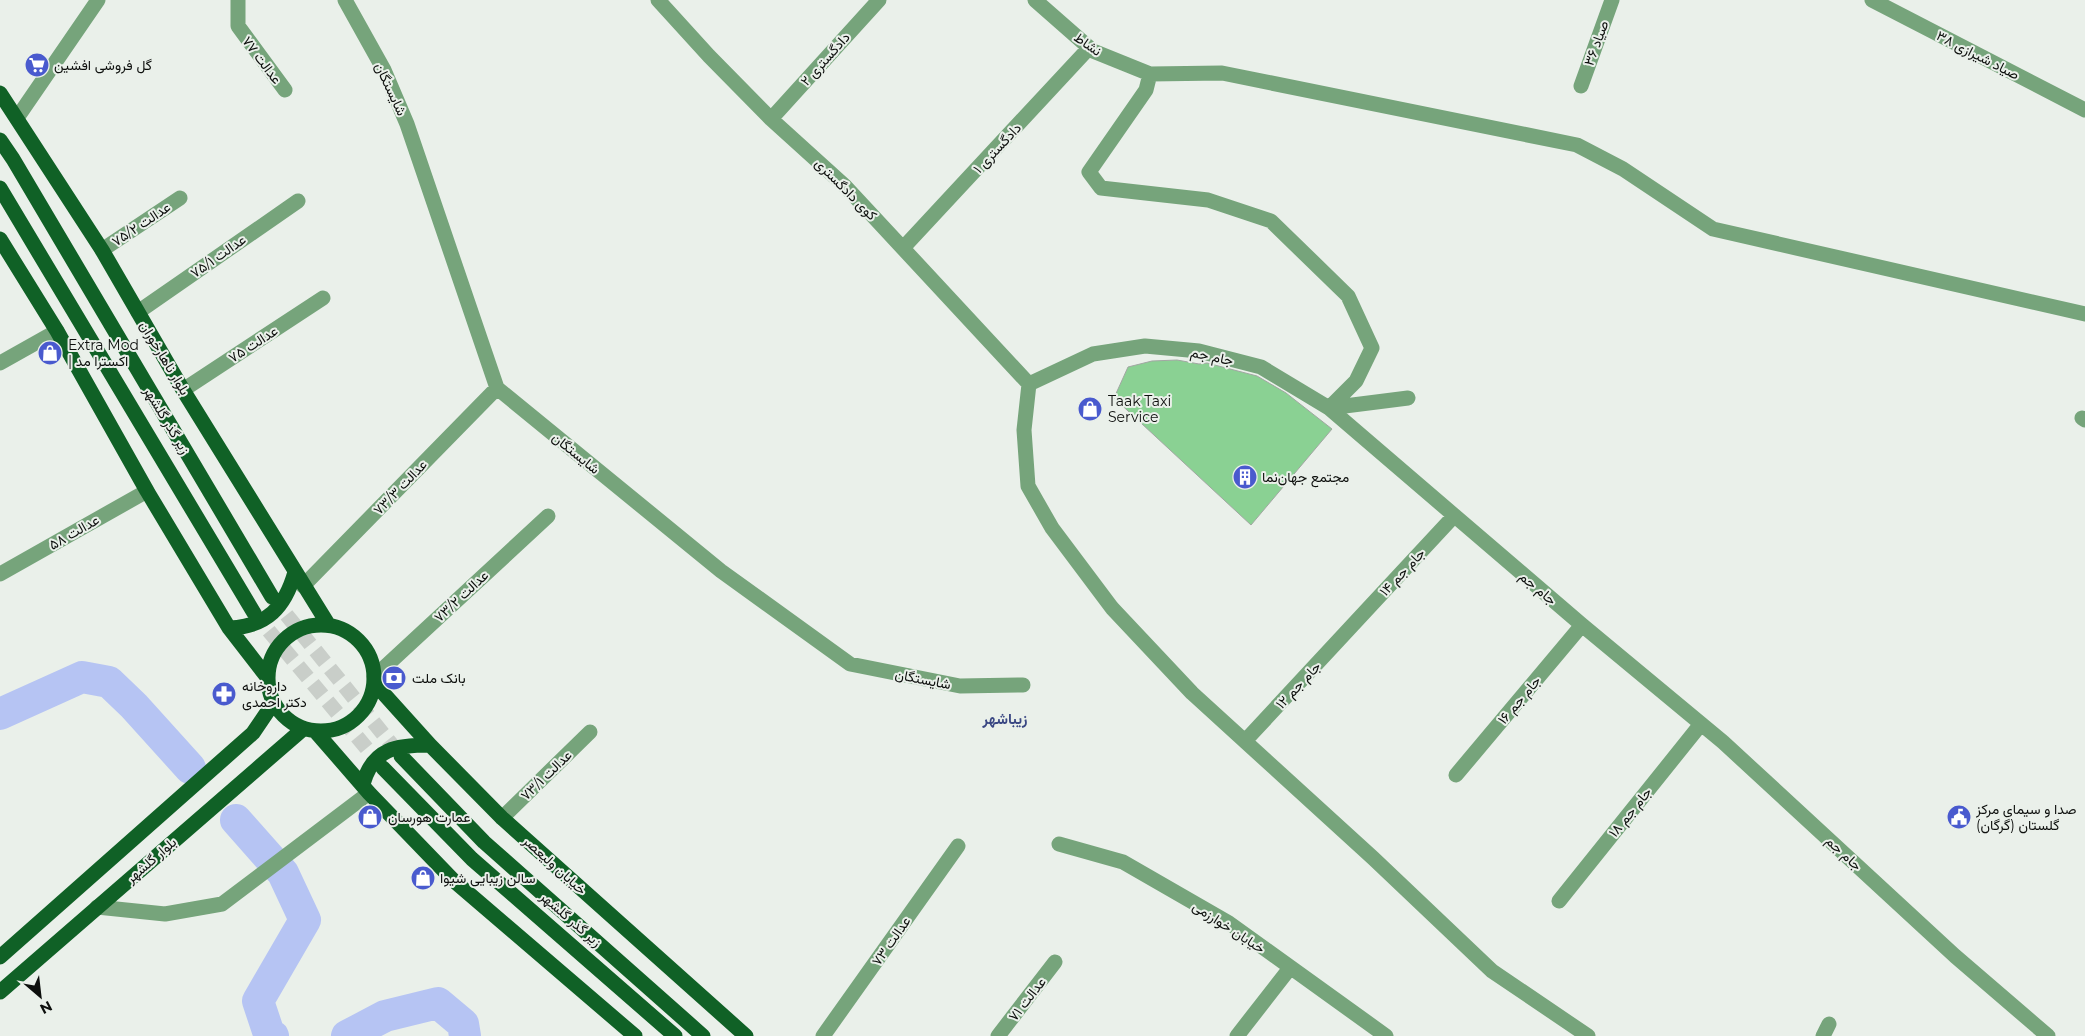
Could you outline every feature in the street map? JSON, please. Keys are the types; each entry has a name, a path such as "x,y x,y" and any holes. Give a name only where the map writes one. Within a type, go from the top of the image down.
{"main road":[{"name":"بلوار ناهارخوران","path":"0,94 102,250 183,390 328,624"},
{"name":"زیر گذر گلشهر","path":"0,140 272,597"},
{"name":"زیر گذر گلشهر","path":"0,188 254,613"},
{"path":"0,240 56,331 147,491 229,628 267,677 278,711 289,722 310,730 333,730 349,724 362,714 370,700 375,680 373,663 364,644 348,631 328,624 305,626 286,637 272,655 267,677"},
{"path":"229,628 247,627 264,619 279,607 290,590 295,572"},
{"name":"خیابان ولیعصر","path":"375,680 430,745 502,818 746,1036"},
{"name":"بلوار گلشهر","path":"0,956 253,733 274,702"},
{"path":"310,730 453,880 635,1036"},
{"name":"بلوار گلشهر","path":"0,992 97,907 310,730"},
{"path":"366,789 367,771 384,752 403,745 430,745"},
{"name":"زیر گذر گلشهر","path":"401,756 484,842 703,1036"},
{"name":"زیر گذر گلشهر","path":"383,768 472,859 675,1036"}],"street":[{"path":"17,118 98,0"},
{"name":"عدالت ۷۷","path":"238,0 238,26 285,90"},
{"name":"شایستگان","path":"345,0 384,70 407,124 497,388 721,571 850,664 960,686 1023,685"},
{"name":"کوی دادگستری","path":"658,0 709,56 771,119 845,186 1028,384"},
{"name":"دادگستری ۲","path":"771,119 879,0"},
{"name":"نشاط","path":"1035,0 1093,51 1150,74"},
{"name":"صیاد ۳۶","path":"1581,86 1612,0"},
{"name":"صیاد شیرازی ۳۸","path":"1872,0 2085,110"},
{"name":"دادگستری ۱","path":"903,248 1090,48"},
{"path":"1329,408 1356,381 1372,348 1348,296 1271,220 1208,200 1101,188 1089,172 1146,90 1150,74 1222,73 1577,144 1624,169 1713,229 2085,314"},
{"name":"۷۵/۲ عدالت","path":"102,250 180,198"},
{"name":"۷۵/۱ عدالت","path":"138,312 298,200"},
{"name":"۷۵ عدالت","path":"183,390 323,298"},
{"path":"0,363 56,331"},
{"name":"جام جم","path":"1028,384 1093,354 1145,346 1199,351 1260,367 1329,408 1582,625 1701,724 1955,956 2048,1036"},
{"path":"1028,384 1024,430 1028,486 1052,528 1112,608 1192,693 1373,858 1492,972 1588,1036"},
{"name":"۷۳/۳ عدالت","path":"303,586 497,388"},
{"path":"1329,408 1408,398"},
{"name":"عدالت ۵۸","path":"0,574 147,491"},
{"name":"عدالت ۷۳/۲","path":"375,680 548,516"},
{"name":"۱۴ جام جم","path":"1350,629 1454,516"},
{"name":"۱۶ جام جم","path":"1456,775 1582,625"},
{"name":"۱۲ جام جم","path":"1245,741 1350,629"},
{"name":"۱۸ جام جم","path":"1559,901 1701,724"},
{"name":"عدالت ۷۳/۱","path":"502,818 590,732"},
{"path":"97,907 165,914 222,904 295,848 366,789"},
{"name":"خیابان خوارزمی","path":"1059,844 1123,862 1229,923 1386,1036"},
{"name":"عدالت ۷۳","path":"824,1036 958,846"},
{"name":"عدالت ۷۱","path":"998,1036 1055,962"},
{"path":"1237,1036 1290,968"}],"building":[{"name":"مجتمع جهان‌نما","path":"1177,360 1199,364 1207,363 1257,376 1286,393 1332,429 1251,525 1114,398 1128,367 1152,361"}],"waterway":[{"path":"0,714 82,677 109,682 134,706 190,768"},
{"path":"236,820 283,873 305,920 258,1001 269,1034 273,1036"},
{"path":"347,1036 385,1016 438,1003 463,1024 465,1036"}],"tunnel":[{"path":"272,597 401,756"},
{"path":"254,613 383,768"}],"place":[{"name":"گل فروشی افشین","path":"37,65"},
{"name":"Extra Mod | اکسترا مد","path":"50,353"},
{"name":"Taak Taxi Service","path":"1090,409"},
{"name":"مجتمع جهان‌نما","path":"1245,477"},
{"name":"بانک ملت","path":"394,678"},
{"name":"داروخانه دکتر احمدی","path":"224,694"},
{"name":"عمارت هورسان","path":"370,817"},
{"name":"صدا و سیمای مرکز گلستان (گرگان)","path":"1959,817"},
{"name":"سالن زیبایی شیوا","path":"423,878"}],"district":[{"name":"زیباشهر","path":"1005,719"}]}
